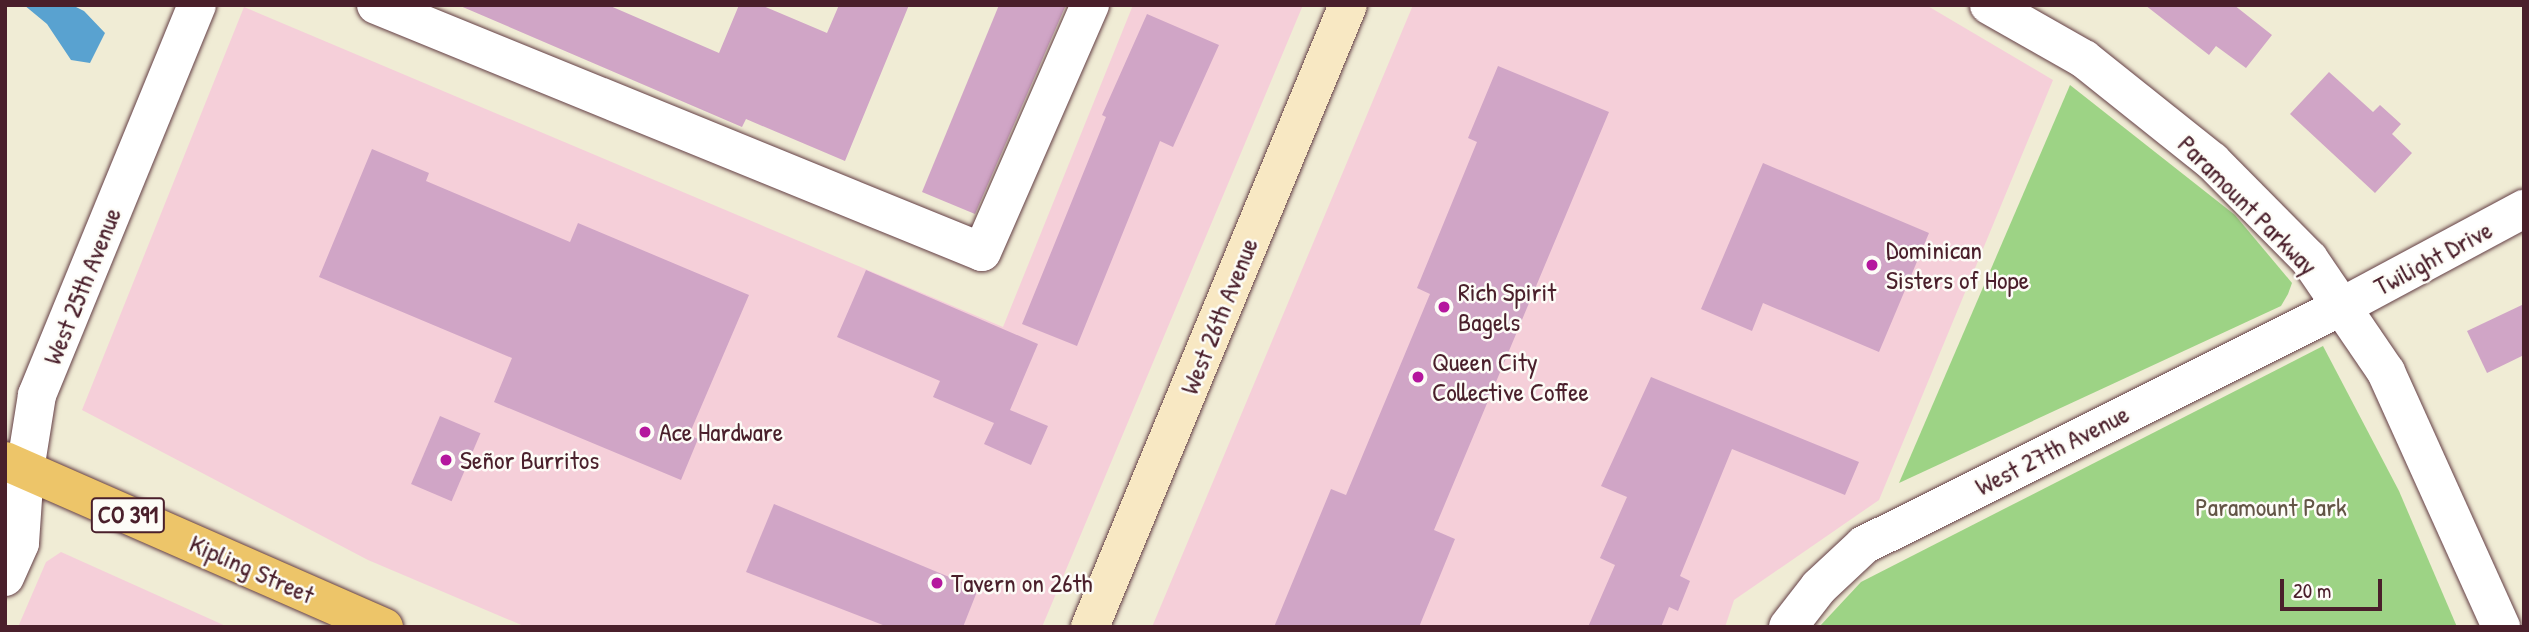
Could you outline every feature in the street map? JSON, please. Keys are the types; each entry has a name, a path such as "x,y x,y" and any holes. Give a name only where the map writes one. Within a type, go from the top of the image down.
{"main road":[{"name":"Kipling Street","path":"15,465 384,627"}],"street":[{"name":"West 25th Avenue","path":"5,577 20,543 15,465 37,395 197,5"},
{"path":"376,5 982,252 1090,5"},
{"name":"West 26th Avenue","path":"1090,627 1348,5"},
{"name":"Paramount Parkway","path":"1989,5 2084,59 2212,162 2309,259 2386,372 2501,627"},
{"name":"Twilight Drive","path":"2342,307 2524,209"},
{"name":"West 27th Avenue","path":"1788,627 1819,587 1864,545 2342,307"}],"shaded area":[{"path":"1133,5 1303,5 1042,627 526,627 368,560 82,410 244,7 1003,327"},
{"path":"1413,5 1926,5 2053,80 1879,500 1734,600 1725,627 1152,627"},
{"path":"61,552 228,627 18,627 46,562"}],"green space":[{"path":"2070,85 2235,215 2292,283 2288,294 2281,306 1899,483"},
{"name":"Paramount Park","path":"2323,346 2399,491 2457,627 1819,627 1861,582"}],"water":[{"path":"24,5 72,5 84,11 105,33 90,63 71,60 47,24"}],"building":[{"path":"458,5 608,5 719,53 739,5 761,5 827,33 839,5 909,5 845,161 746,119 742,127"},
{"path":"999,5 1066,5 975,214 922,192"},
{"path":"2145,5 2234,5 2272,35 2246,68 2216,46 2209,55"},
{"path":"1147,14 1219,45 1173,147 1160,141 1077,346 1022,324 1106,117 1102,115"},
{"path":"1498,66 1609,112 1434,530 1455,539 1419,627 1274,627 1331,489 1346,495 1430,294 1417,288 1477,142 1468,138"},
{"path":"2329,72 2373,112 2380,105 2401,124 2392,134 2412,153 2375,193 2290,114"},
{"path":"372,149 429,173 426,181 570,242 578,223 749,295 689,435 698,439 681,480 494,402 512,358 319,277"},
{"path":"1763,163 1929,233 1879,352 1763,303 1752,331 1701,309"},
{"path":"866,270 1038,344 1010,410 1048,426 1031,465 984,444 994,423 933,397 940,381 837,337"},
{"path":"2524,304 2524,355 2487,373 2467,331"},
{"path":"1651,377 1859,462 1845,495 1732,449 1680,576 1690,581 1678,611 1669,607 1661,627 1588,627 1615,565 1600,558 1627,497 1601,486"},
{"path":"440,416 481,433 452,501 411,484"},
{"path":"774,504 978,589 963,627 888,627 746,572"}],"place":[{"name":"Dominican Sisters of Hope","path":"1872,265"},
{"name":"Rich Spirit Bagels","path":"1444,307"},
{"name":"Queen City Collective Coffee","path":"1418,377"},
{"name":"Ace Hardware","path":"645,432"},
{"name":"Señor Burritos","path":"446,460"},
{"name":"Tavern on 26th","path":"937,583"}]}
